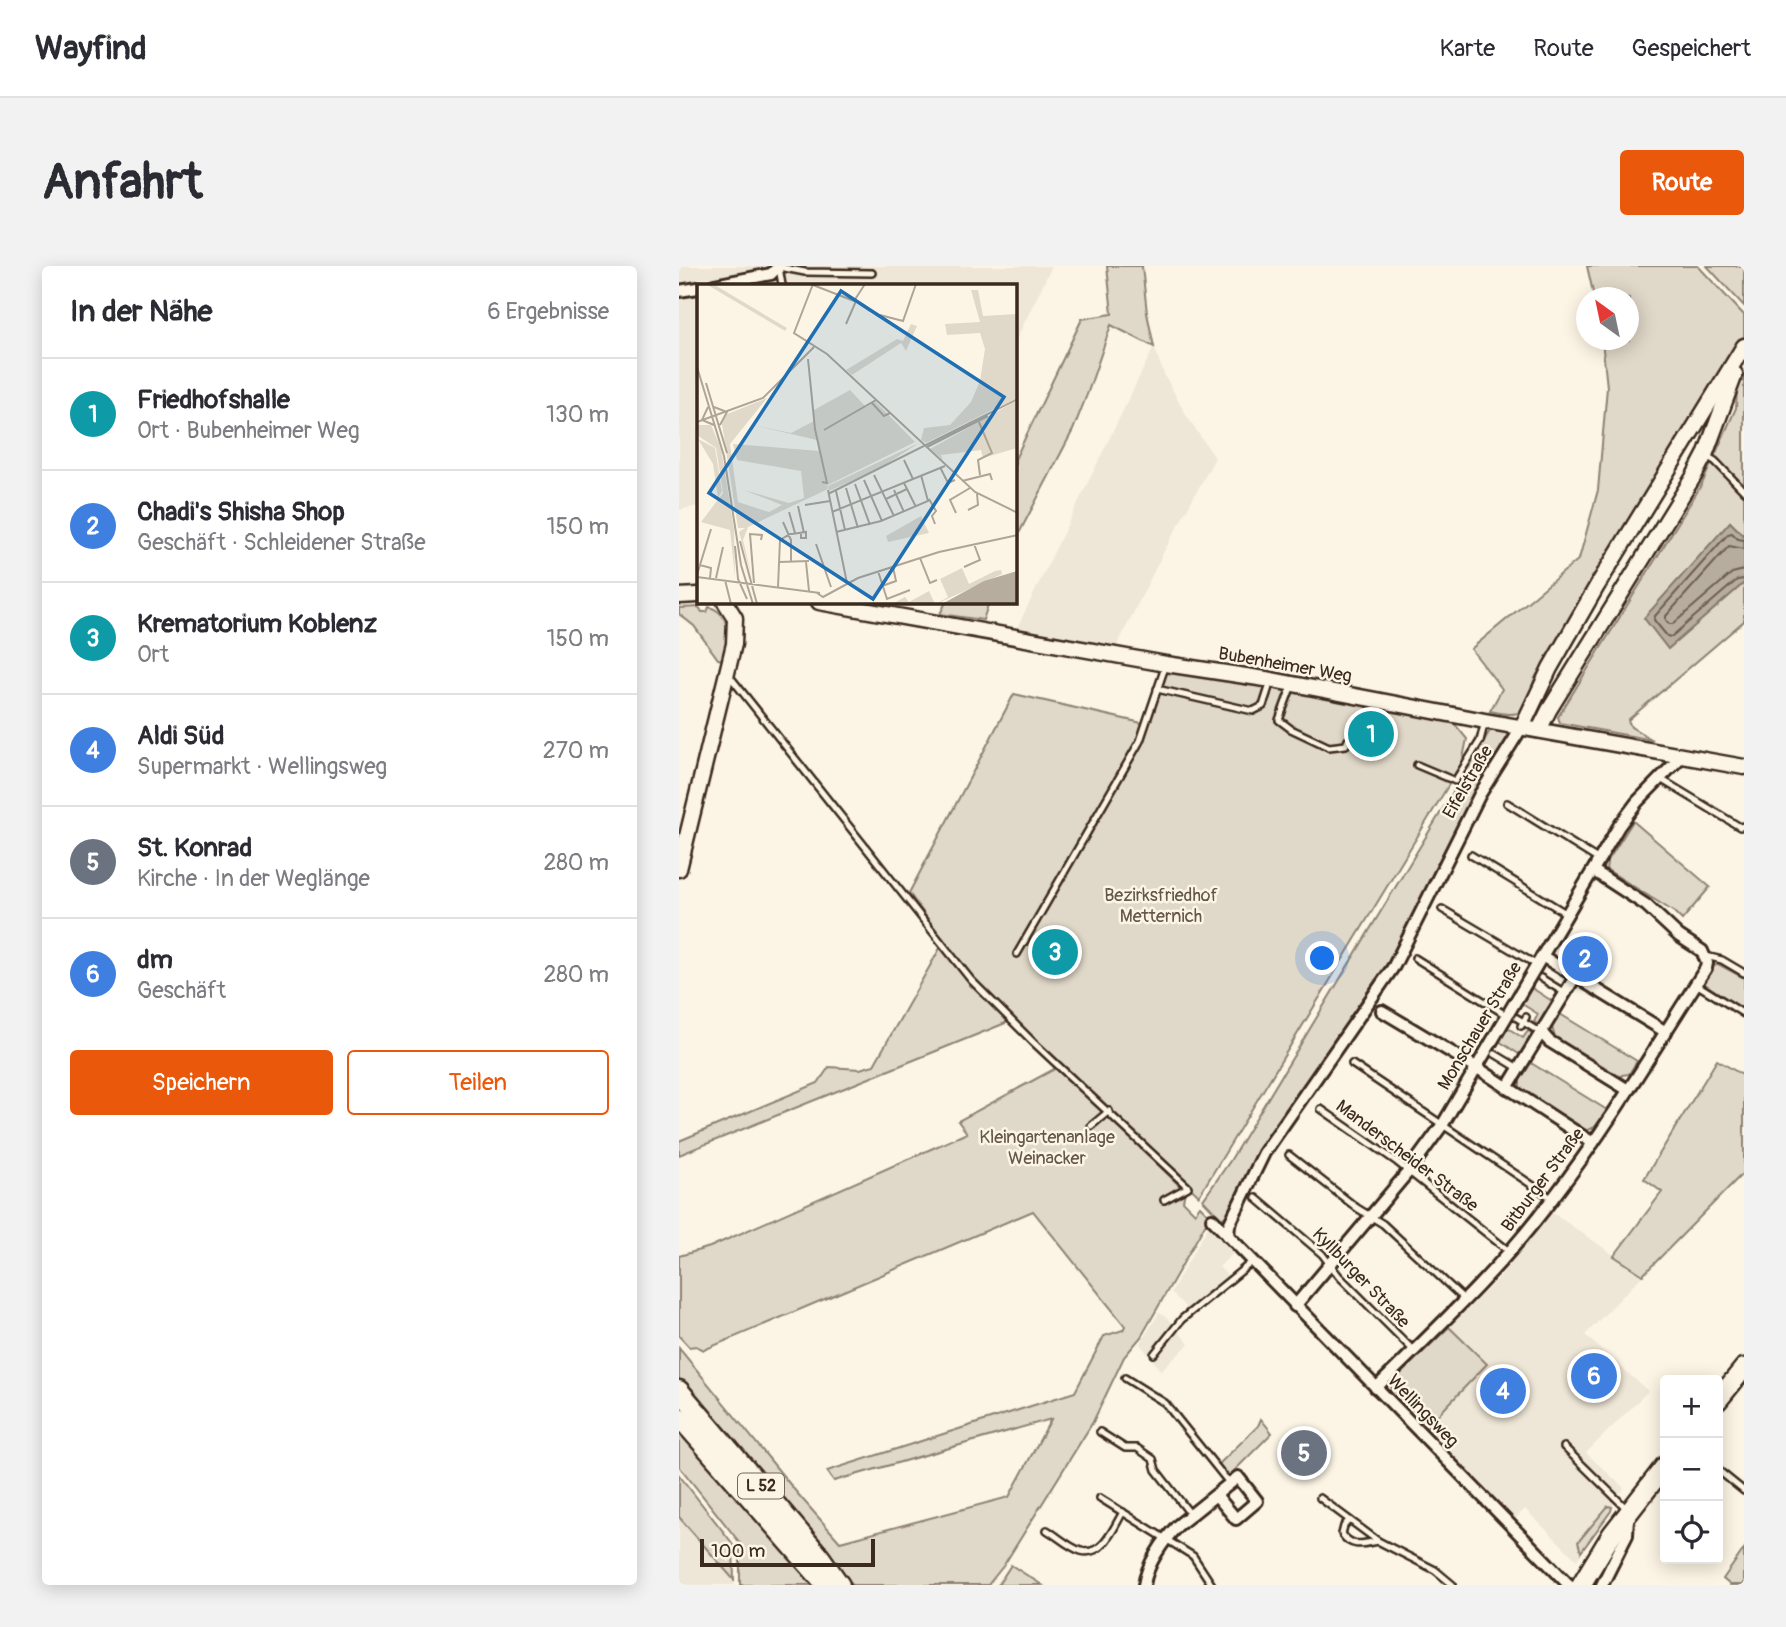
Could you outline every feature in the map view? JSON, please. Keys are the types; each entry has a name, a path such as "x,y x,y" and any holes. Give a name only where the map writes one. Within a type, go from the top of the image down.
{"main road":[{"path":"1723,1396 1742,1375"},
{"name":"L 52","path":"679,1390 813,1548 839,1585"},
{"name":"L 52","path":"679,1417 826,1585"},
{"path":"1581,1585 1612,1534 1660,1472"}],"street":[{"path":"719,284 771,274 779,267"},
{"path":"679,291 697,288"},
{"name":"Eifelstraße","path":"1228,1236 1229,1225 1257,1165 1394,966 1480,794 1522,727 1550,667 1744,346"},
{"path":"1539,730 1705,455 1730,383 1744,357"},
{"path":"679,596 697,595"},
{"path":"679,869 728,674 736,624 727,604"},
{"name":"Bubenheimer Weg","path":"830,604 1165,664 1272,680 1744,767"},
{"path":"1550,667 1551,676 1556,680 1573,672"},
{"name":"Monschauer Straße","path":"1295,1306 1408,1172 1443,1124 1476,1067 1511,1016 1539,961 1627,814 1682,756"},
{"path":"1597,865 1705,956"},
{"name":"Bitburger Straße","path":"1376,1388 1510,1252 1553,1199 1593,1143 1696,984 1706,968 1705,956"},
{"path":"1539,961 1575,977 1665,1032"},
{"path":"1507,1088 1575,977"},
{"path":"1382,1011 1476,1067 1593,1143"},
{"path":"1542,1033 1549,1041 1628,1090"},
{"name":"Wellingsweg","path":"1212,1219 1569,1585"},
{"path":"1144,1585 1149,1567 1177,1526 1238,1477 1257,1501 1236,1519 1216,1495"},
{"path":"1602,1585 1627,1535 1629,1511"}],"lane":[{"path":"779,267 805,272 872,273"},
{"path":"1705,455 1715,461 1744,491"},
{"path":"1017,954 1140,741 1165,664"},
{"path":"728,674 971,980 1188,1187 1164,1200"},
{"path":"1157,689 1253,711 1263,706 1272,680"},
{"path":"1292,685 1279,720 1329,747 1346,745 1348,740"},
{"path":"1417,765 1455,781 1480,741 1485,721"},
{"path":"1659,778 1740,827 1744,826"},
{"path":"1507,803 1597,865"},
{"path":"1471,855 1567,914"},
{"path":"1442,909 1539,961"},
{"path":"1705,956 1722,960 1744,973"},
{"path":"1415,958 1542,1033"},
{"path":"1541,978 1565,993"},
{"path":"1696,984 1744,1014"},
{"path":"1495,1054 1520,1069"},
{"path":"1352,1064 1553,1199"},
{"name":"Manderscheider Straße","path":"1321,1109 1408,1172 1510,1252"},
{"path":"1091,1126 1109,1111"},
{"path":"1289,1155 1383,1224 1465,1300"},
{"name":"Kyllburger Straße","path":"1256,1198 1322,1254 1414,1351"},
{"path":"1154,1353 1182,1319 1252,1262"},
{"path":"1125,1378 1165,1403 1230,1484"},
{"path":"1100,1432 1125,1448 1137,1448 1153,1460 1156,1469 1191,1515"},
{"path":"1564,1447 1629,1511"},
{"path":"1723,1474 1744,1491"},
{"path":"1100,1498 1193,1556 1212,1585"},
{"path":"1320,1498 1378,1541 1435,1570 1453,1585"},
{"path":"1047,1530 1081,1551 1093,1550 1104,1545 1123,1512"},
{"path":"1349,1520 1342,1534 1347,1542 1357,1545 1378,1541"}],"shaded area":[{"path":"679,266 1052,266 1017,338 1017,284 697,284 697,506 679,510"},
{"path":"1154,347 1164,374 1186,415 1215,458 1162,555 1117,646 1017,628"},
{"path":"1550,1211 1643,1275 1585,1335 1648,1391 1586,1453 1624,1488 1577,1560 1525,1509 1514,1520 1425,1429 1486,1364 1449,1327 1499,1278"},
{"path":"1208,1227 1233,1253 1219,1267 1228,1276 1188,1310 1171,1292"},
{"path":"1159,1313 1167,1318 1189,1344 1161,1371 1140,1344"},
{"path":"679,1517 734,1580 734,1585 679,1585"}],"green space":[{"path":"1107,266 1142,266 1154,347 1111,325 1073,430 1017,537 1017,455 1082,319 1112,314"},
{"path":"1587,266 1698,266 1744,315 1744,338 1538,673 1524,709 1518,713 1507,714 1490,711 1502,689 1471,649 1579,559 1598,490 1607,387 1603,350 1639,350 1639,287 1592,287"},
{"path":"1707,266 1744,266 1744,306"},
{"path":"1744,375 1744,536 1730,522 1668,648 1744,583 1744,621 1628,720 1631,727 1653,740 1560,723 1558,717 1702,484 1736,408 1737,388"},
{"path":"945,604 988,604 983,620 940,614"},
{"path":"699,607 702,612 707,612 709,607 716,610 725,621 728,636 724,660 718,659 694,626 679,614 679,608"},
{"name":"Bezirksfriedhof Metternich","path":"1167,669 1265,685 1453,722 1467,739 1462,763 1199,1196 1013,1020 679,1155 679,1141 818,1083 829,1067 860,1069 874,1065 944,941 909,893 1014,694 1142,723 1146,713 1152,713"},
{"path":"1491,729 1507,731 1507,739 1465,812 1388,962 1256,1154 1226,1216 1221,1219 1203,1200 1230,1161"},
{"path":"1633,821 1710,887 1682,920 1674,912 1606,869 1607,862"},
{"path":"1718,964 1744,978 1744,1010 1705,984 1704,980 1710,968"},
{"path":"1532,988 1555,1003 1541,1026 1534,1022 1538,1014 1522,1004"},
{"path":"1560,1014 1637,1061 1629,1074 1620,1078 1552,1037 1552,1027"},
{"path":"1508,1028 1523,1038 1528,1031 1535,1035 1522,1056 1499,1041"},
{"path":"1717,1060 1744,1076 1744,1172 1643,1275 1614,1256 1662,1192 1644,1179"},
{"path":"1531,1063 1607,1110 1595,1127 1584,1132 1520,1090 1520,1080"},
{"name":"Kleingartenanlage Weinacker","path":"1058,1067 1185,1191 1183,1201 1195,1213 1200,1206 1210,1216 1141,1337 1124,1357 1093,1422 1004,1565 988,1585 852,1585 679,1380 679,1348 840,1542 1009,1497 1051,1419 834,1481 827,1471 1075,1392 1104,1336 1123,1330 1125,1326 1033,1211 704,1350 696,1346 689,1347 679,1336 679,1256 710,1247 967,1133 958,1121"},
{"path":"1449,1327 1487,1364 1423,1431 1391,1397 1391,1387 1395,1379"},
{"path":"1261,1419 1272,1433 1228,1477 1218,1465 1258,1426"},
{"path":"679,1426 814,1585 740,1585 740,1543 679,1466"},
{"path":"679,1475 733,1544 734,1580 679,1517"},
{"path":"1608,1506 1612,1507 1611,1511 1581,1552 1578,1542"},
{"path":"1744,1549 1744,1585 1730,1585 1723,1579"},
{"path":"1011,1565 1042,1585 998,1585"}],"water":[{"path":"1730,522 1744,536 1744,583 1668,649 1644,618"}],"place":[{"name":"Friedhofshalle","path":"1371,734"},
{"name":"Krematorium Koblenz","path":"1055,952"},
{"name":"Chadi's Shisha Shop","path":"1585,959"},
{"name":"dm","path":"1594,1376"},
{"name":"Aldi Süd","path":"1503,1391"},
{"name":"St. Konrad","path":"1304,1453"}]}
